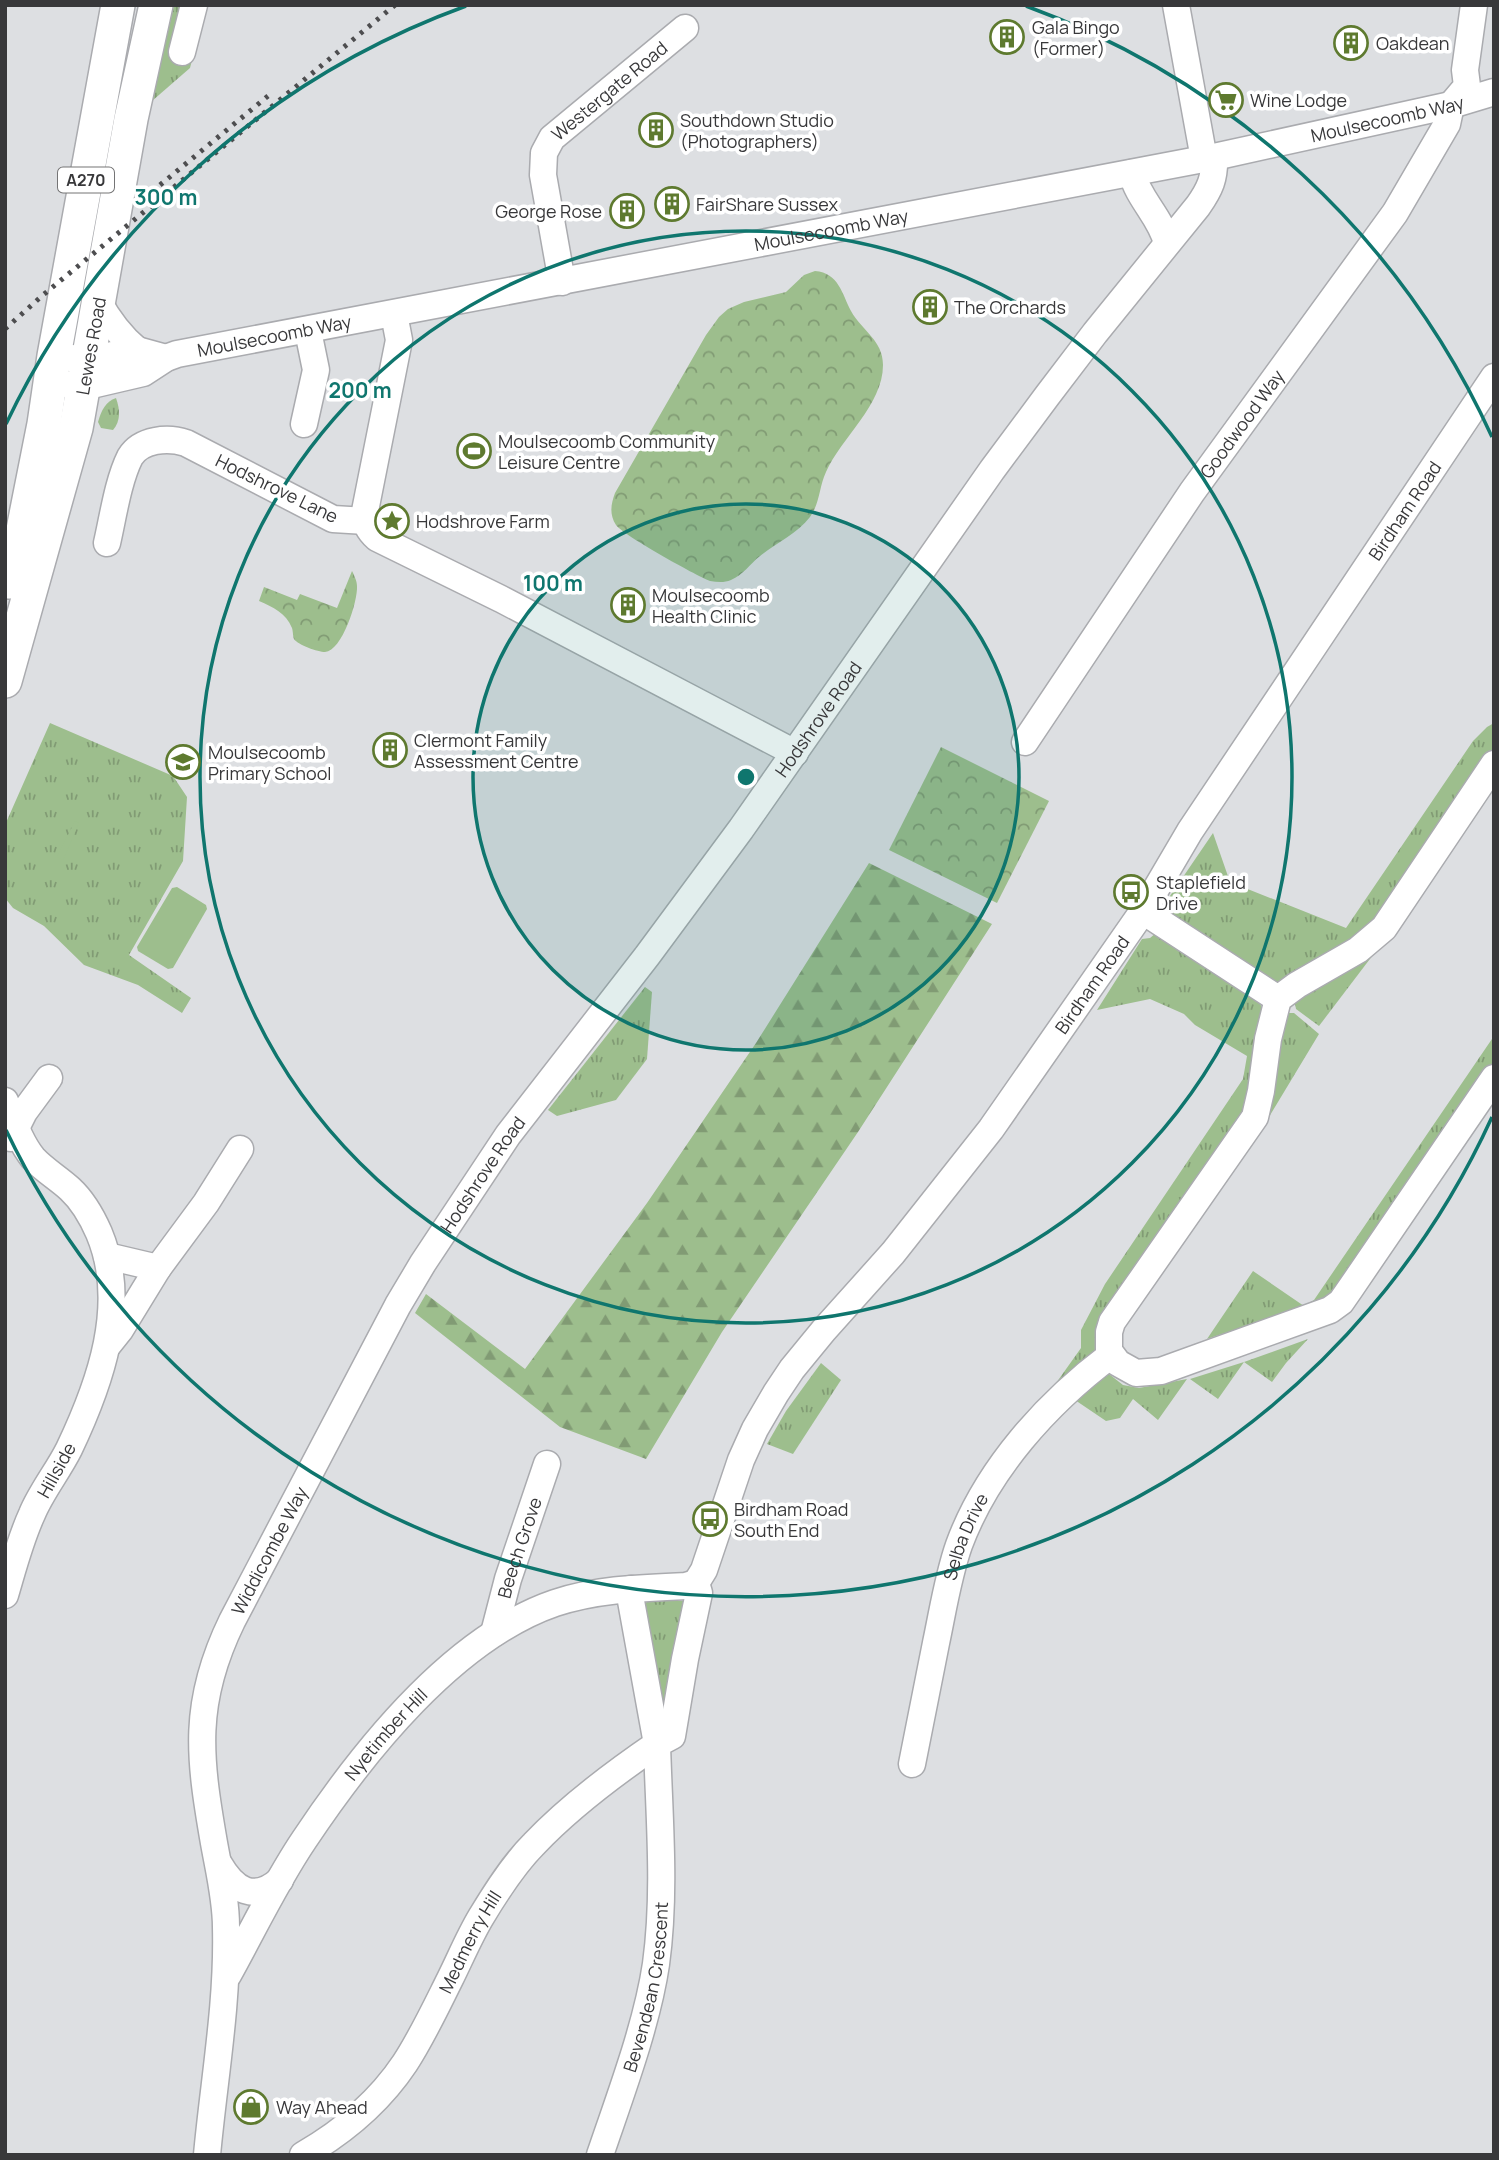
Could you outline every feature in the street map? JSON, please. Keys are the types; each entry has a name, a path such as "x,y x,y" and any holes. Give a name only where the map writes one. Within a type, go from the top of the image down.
{"main road":[{"name":"Lewes Road","path":"5,681 76,428 69,371 118,5"},
{"name":"Lewes Road","path":"5,601 69,371 98,301 131,119 156,5"}],"street":[{"path":"182,52 194,5"},
{"path":"1176,5 1187,75 1209,158"},
{"name":"Goodwood Way","path":"1026,742 1192,492 1395,213 1447,124 1451,105 1467,86 1465,70 1474,5"},
{"name":"Westergate Road","path":"562,282 543,174 547,145 552,138 685,28"},
{"name":"Moulsecoomb Way","path":"69,371 143,373 166,358 1209,158 1451,105 1494,92"},
{"name":"Hodshrove Road","path":"423,1263 508,1135 647,956 795,753 992,470 1095,333 1198,206 1212,185 1214,175 1209,158"},
{"path":"1132,173 1135,185 1164,232 1167,243"},
{"path":"98,301 122,337 137,350"},
{"path":"394,314 399,340 365,511 370,531 377,538 501,599 795,753"},
{"path":"304,424 316,370 308,331"},
{"name":"Moulsecoomb Way","path":"69,371 137,350 166,358"},
{"name":"Birdham Road","path":"696,1583 705,1570 741,1460 755,1429 792,1368 893,1253 991,1129 1143,911 1190,831 1494,377"},
{"name":"Hodshrove Lane","path":"107,543 122,481 131,457 144,445 161,440 186,443 333,519 366,521"},
{"path":"1494,764 1384,928 1358,950 1278,999 1268,1039 1255,1117 1115,1317 1109,1332 1111,1355 1121,1367 1136,1373 1161,1371 1336,1307 1494,1078"},
{"path":"1143,911 1278,999"},
{"path":"11,1136 24,1112 49,1078"},
{"name":"Hillside","path":"5,1101 11,1136 69,1188 96,1225 107,1256 111,1288 107,1346 100,1376 68,1450 33,1510 9,1569 5,1595"},
{"name":"Hillside","path":"107,1346 240,1149"},
{"path":"107,1256 158,1268"},
{"name":"Widdicombe Way","path":"206,2155 226,1979 226,1924 202,1751 203,1705 213,1664 238,1609 398,1305 423,1263"},
{"name":"Selba Drive","path":"912,1764 947,1590 959,1544 976,1508 1001,1466 1028,1433 1111,1355"},
{"name":"Beech Grove","path":"494,1633 508,1578 547,1464"},
{"path":"631,1589 657,1744 672,1736 699,1593 696,1583"},
{"name":"Nyetimber Hill","path":"226,1979 280,1880 319,1818 390,1727 471,1648 494,1633 552,1604 592,1593 696,1583"},
{"name":"Medmerry Hill","path":"303,2155 356,2119 404,2065 481,1918 532,1846 591,1793 657,1744"},
{"name":"Bevendean Crescent","path":"600,2155 635,2046 656,1964 661,1861 657,1744"},
{"name":"Bevendean Crescent","path":"591,1793 616,1779 634,1780 650,1791 659,1814"},
{"path":"218,1862 233,1882 247,1891 265,1891 280,1880"}],"green space":[{"path":"174,5 206,5 190,68 152,101"},
{"path":"815,271 835,280 851,311 876,342 882,356 881,380 869,407 826,472 810,517 735,578 723,582 710,581 621,530 612,517 615,493 719,317 728,309 744,302 786,292 804,275"},
{"path":"116,398 119,415 116,426 113,430 101,428 98,422 102,410 109,401"},
{"path":"352,571 357,593 352,613 343,635 325,652 308,648 296,641 283,614 259,601 264,587 297,600 300,594 337,608"},
{"path":"50,723 173,776 187,797 183,861 129,955 191,998 182,1013 138,985 84,965 44,926 13,908 5,898 5,825"},
{"path":"1494,723 1494,783 1372,926 1281,982 1276,983 1168,912 1166,906 1170,896 1213,833 1230,882 1346,928 1473,741"},
{"path":"941,747 1049,801 997,903 889,850"},
{"path":"75,821 79,823 63,860 57,857"},
{"path":"869,863 992,924 858,1132 722,1332 646,1459 560,1427 415,1313 426,1294 525,1369 647,1203 756,1043"},
{"path":"177,887 206,905 207,909 173,968 168,969 138,951 137,947 172,888"},
{"path":"1156,933 1258,999 1262,1008 1284,1022 1289,1013 1294,1013 1319,1034 1249,1150 1235,1133 1103,1355 1054,1386 1081,1348 1081,1330 1105,1284 1243,1079 1247,1056 1195,1025 1184,1014 1150,999 1097,1010 1142,939 1150,938"},
{"path":"1379,947 1319,1026 1296,1009 1295,1004 1300,996"},
{"path":"645,987 652,992 647,1059 616,1100 557,1116 548,1110"},
{"path":"1494,1036 1494,1065 1331,1306 1298,1309 1207,1339 1253,1271 1304,1306 1314,1300"},
{"path":"1308,1339 1272,1382 1244,1362"},
{"path":"1244,1362 1218,1399 1190,1379"},
{"path":"821,1363 841,1380 793,1454 767,1444 786,1411"},
{"path":"1109,1374 1123,1385 1139,1388 1187,1379 1158,1420 1133,1399 1120,1418 1106,1421 1075,1400"},
{"path":"649,1601 684,1601 666,1728 641,1605"}],"railway":[{"path":"5,329 395,5"},
{"path":"160,185 268,96"}],"place":[{"name":"Gala Bingo (Former)","path":"1007,37"},
{"name":"Oakdean","path":"1351,43"},
{"name":"Wine Lodge","path":"1226,100"},
{"name":"Southdown Studio (Photographers)","path":"656,130"},
{"name":"FairShare Sussex","path":"672,204"},
{"name":"George Rose","path":"627,211"},
{"name":"The Orchards","path":"930,307"},
{"name":"Moulsecoomb Community Leisure Centre","path":"474,451"},
{"name":"Hodshrove Farm","path":"392,521"},
{"name":"Moulsecoomb Health Clinic","path":"628,605"},
{"name":"Clermont Family Assessment Centre","path":"390,750"},
{"name":"Moulsecoomb Primary School","path":"183,762"},
{"name":"Staplefield Drive","path":"1131,892"},
{"name":"Birdham Road South End","path":"710,1519"},
{"name":"Way Ahead","path":"251,2107"}]}
